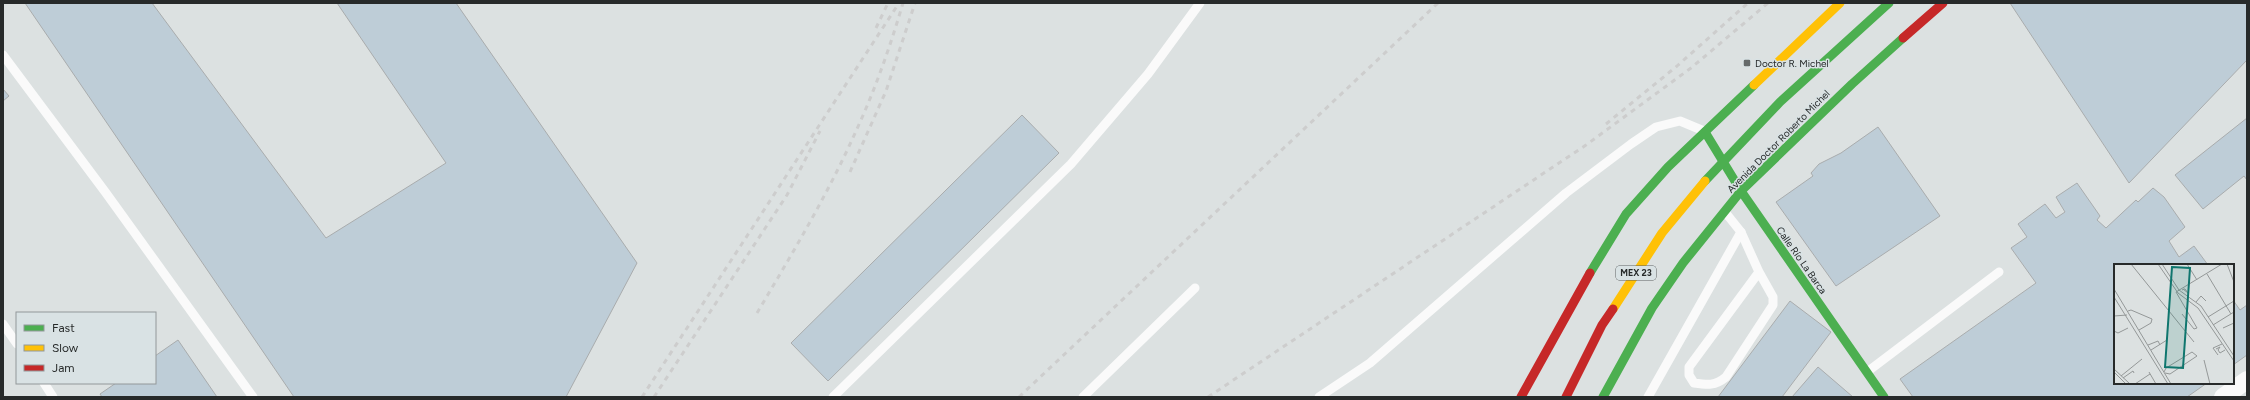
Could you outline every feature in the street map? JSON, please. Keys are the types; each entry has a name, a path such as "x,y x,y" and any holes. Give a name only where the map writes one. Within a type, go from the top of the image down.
{"main road":[{"path":"1521,397 1597,261 1626,214 1668,167 1840,3"},
{"name":"MEX 23","path":"1566,397 1606,318 1662,233 1722,161 1780,102 1889,3"},
{"name":"Avenida Doctor Roberto Michel","path":"1603,397 1652,308 1683,263 1741,192 1852,84 1943,3"},
{"name":"Calle Río La Barca","path":"1705,132 1741,192 1884,397"}],"street":[{"path":"2223,397 2247,380"}],"lane":[{"path":"833,397 1071,164 1148,74 1200,3"},
{"path":"3,55 106,193 253,397"},
{"path":"1319,397 1370,363 1566,193 1637,140 1656,127 1680,121 1705,132"},
{"path":"1725,212 1741,232 1759,272 1773,297 1773,305 1726,377 1718,383 1710,386 1694,383 1689,375 1689,367 1759,272"},
{"path":"1648,397 1741,232"},
{"path":"1867,372 1999,272"},
{"path":"1083,397 1196,288"},
{"path":"3,324 16,343"},
{"path":"45,384 53,397"}],"building":[{"path":"25,3 152,3 326,238 446,163 337,3 456,3 637,263 566,397 294,397"},
{"path":"2010,3 2247,3 2247,60 2129,183"},
{"path":"3,89 9,96 3,101"},
{"path":"1022,115 1059,153 828,381 791,343"},
{"path":"2247,118 2247,180 2244,176 2203,209 2175,175"},
{"path":"1878,127 1940,216 1836,286 1776,202 1813,176 1811,173 1819,164 1841,153"},
{"path":"2077,183 2100,216 2097,220 2106,228 2136,200 2138,202 2153,188 2164,197 2185,227 2169,241 2179,257 2194,246 2207,264 2114,264 2114,384 2206,384 2187,397 1913,397 1900,379 2036,283 2011,248 2027,237 2018,224 2045,204 2056,218 2065,212 2056,197"},
{"path":"1790,301 1831,332 1782,397 1718,397"},
{"path":"2234,301 2240,310 2247,305 2247,355 2234,364"},
{"path":"178,340 217,397 102,397 100,394 115,384 156,384 156,355"},
{"path":"1818,367 1853,397 1792,397"}],"railway":[{"path":"876,28 888,3"},
{"path":"642,397 899,3"},
{"path":"757,313 834,178 876,84 903,3"},
{"path":"850,172 886,91 915,3"},
{"path":"1019,397 1438,3"},
{"path":"1606,124 1677,66 1748,3"},
{"path":"1208,397 1586,145 1691,68 1768,3"},
{"path":"654,397 787,195 820,131"}],"traffic: fast":[{"path":"1705,181 1780,102 1889,3"},
{"path":"1603,397 1652,308 1683,263 1741,191 1852,84 1903,38"},
{"path":"1590,273 1626,214 1668,167 1754,85"},
{"path":"1705,132 1741,191 1884,397"}],"traffic: slow":[{"path":"1754,85 1840,3"},
{"path":"1613,309 1662,233 1705,181"}],"traffic: jam":[{"path":"1903,38 1943,3"},
{"path":"1521,397 1590,273"},
{"path":"1566,397 1602,325 1613,309"}],"place":[{"name":"Doctor R. Michel","path":"1747,63"}]}
